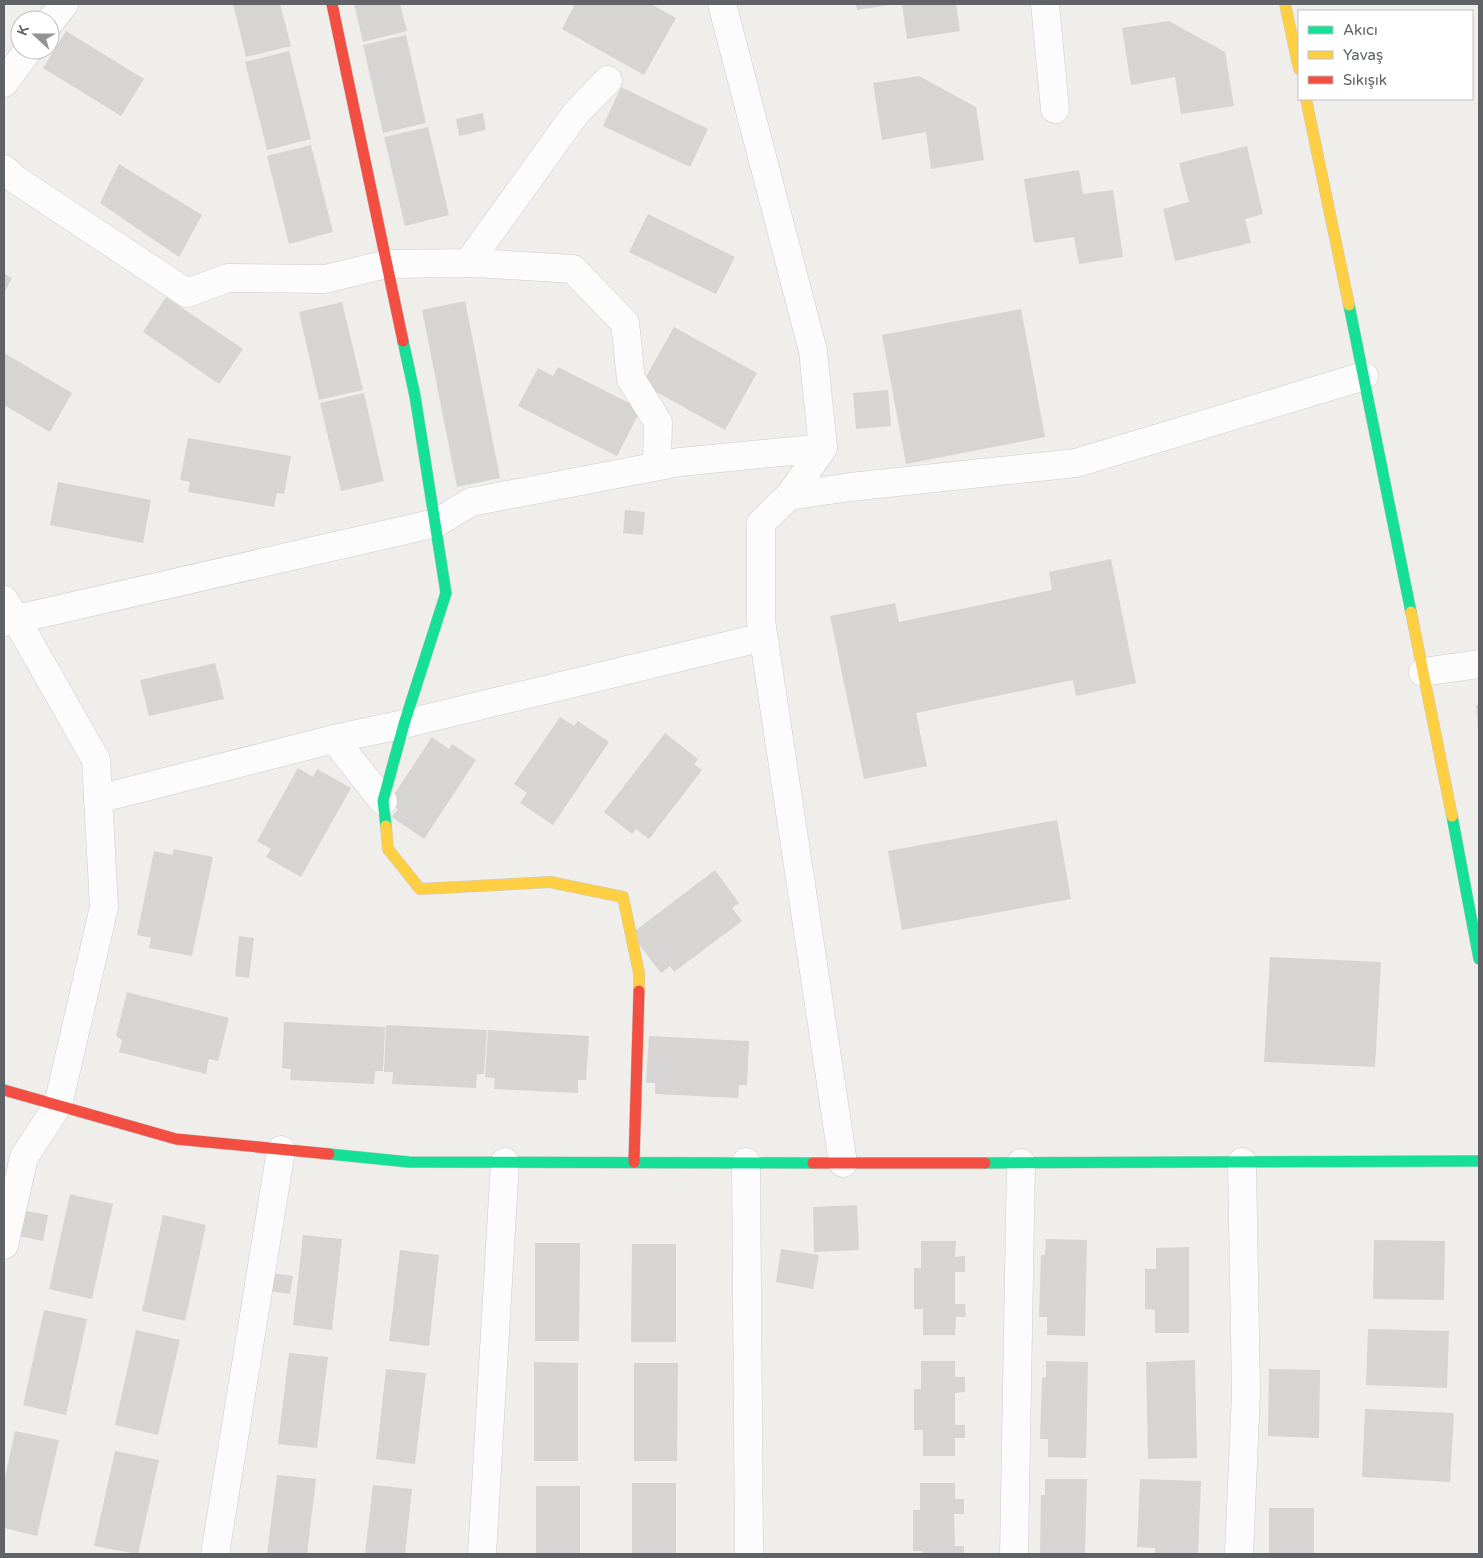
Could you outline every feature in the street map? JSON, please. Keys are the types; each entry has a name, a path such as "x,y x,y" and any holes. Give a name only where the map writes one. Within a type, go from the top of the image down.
{"street":[{"path":"332,4 415,396 446,593 404,724 383,801 388,848 420,889 550,882 623,897 639,973 634,1162"},
{"path":"722,4 813,351 823,448 789,496 761,523 761,620 843,1163"},
{"path":"1045,4 1055,109"},
{"path":"1285,4 1298,64"},
{"path":"4,82 20,60"},
{"path":"468,263 576,113 608,80"},
{"path":"1306,100 1364,376 1479,959"},
{"path":"4,169 15,180 187,293 228,278 325,279 387,264 468,263 573,269 625,323 631,379 658,422 657,466"},
{"path":"789,496 850,487 1076,463 1364,376"},
{"path":"4,1245 24,1157 58,1105 104,907 96,760 8,614 436,523 471,502 680,462 823,448"},
{"path":"98,800 334,739 404,724 763,637"},
{"path":"1423,672 1479,664"},
{"path":"334,739 383,801"},
{"path":"4,1090 176,1139 409,1162 1020,1163 1479,1161"},
{"path":"215,1554 281,1150"},
{"path":"482,1554 506,1162"},
{"path":"746,1162 750,1554"},
{"path":"1239,1554 1246,1393 1242,1162"},
{"path":"1014,1554 1020,1163"}],"building":[{"path":"233,4 280,4 291,46 246,57"},
{"path":"354,4 400,4 407,31 363,42"},
{"path":"575,4 651,4 676,18 644,75 562,29"},
{"path":"856,4 889,4 889,5 857,10"},
{"path":"902,4 956,4 960,31 907,39"},
{"path":"1169,21 1225,52 1234,106 1181,114 1175,77 1131,85 1122,28"},
{"path":"66,31 144,79 121,116 43,68 48,60 60,60 60,41"},
{"path":"406,35 426,123 383,133 363,45"},
{"path":"289,51 311,139 267,150 245,62"},
{"path":"919,76 976,107 984,160 931,169 926,132 882,140 873,83"},
{"path":"621,87 708,129 690,167 603,126"},
{"path":"483,113 486,130 459,136 456,119"},
{"path":"428,127 449,215 405,226 384,137"},
{"path":"311,145 333,232 289,244 267,156"},
{"path":"1247,146 1263,214 1245,219 1251,243 1175,261 1163,209 1189,202 1179,163"},
{"path":"119,164 202,215 179,257 100,203"},
{"path":"1079,170 1083,194 1113,190 1123,257 1079,264 1074,237 1034,243 1024,179"},
{"path":"648,214 735,257 716,294 629,252"},
{"path":"4,274 12,278 4,293"},
{"path":"166,297 243,349 219,384 143,332"},
{"path":"465,301 500,478 457,487 422,310"},
{"path":"342,302 363,390 319,400 299,312"},
{"path":"1021,309 1045,437 906,464 882,335"},
{"path":"674,327 757,373 725,430 642,384"},
{"path":"4,353 72,393 50,432 4,405"},
{"path":"558,367 641,409 617,456 518,406 538,368 553,376"},
{"path":"888,390 891,426 856,429 853,393"},
{"path":"364,393 384,481 341,491 320,403"},
{"path":"188,438 291,456 284,494 277,493 274,507 188,492 190,482 180,480"},
{"path":"58,482 151,500 143,543 50,525"},
{"path":"625,510 645,512 643,535 623,533"},
{"path":"1111,559 1136,683 1076,696 1073,680 916,713 927,766 864,779 830,616 895,603 899,622 1052,590 1049,572"},
{"path":"215,663 224,699 149,716 140,680"},
{"path":"1476,705 1479,705 1479,728 1478,728"},
{"path":"560,717 574,726 578,721 609,742 553,825 520,803 527,793 514,784"},
{"path":"665,733 698,759 694,764 702,770 649,839 636,829 632,834 604,812"},
{"path":"432,737 449,749 452,744 476,760 424,839 392,817 398,809 389,802"},
{"path":"298,768 313,777 317,769 351,788 301,877 266,857 271,849 257,841"},
{"path":"1057,820 1071,899 902,930 888,851"},
{"path":"174,849 213,857 192,956 149,948 151,938 137,935 154,851 172,855"},
{"path":"715,870 739,903 732,908 742,921 674,972 670,966 661,973 631,934"},
{"path":"239,936 254,938 249,978 235,976"},
{"path":"1270,957 1381,962 1375,1067 1264,1062"},
{"path":"127,992 229,1018 218,1061 209,1059 206,1074 119,1052 122,1040 116,1036"},
{"path":"284,1022 385,1027 383,1071 375,1071 374,1084 290,1080 291,1069 282,1068"},
{"path":"386,1025 487,1030 484,1074 477,1074 476,1088 392,1084 393,1072 384,1072"},
{"path":"488,1030 589,1036 586,1080 578,1080 578,1093 494,1089 495,1078 485,1077"},
{"path":"649,1036 749,1041 747,1085 739,1085 738,1098 655,1094 655,1083 646,1083"},
{"path":"70,1194 113,1204 92,1299 49,1289"},
{"path":"857,1205 859,1250 814,1252 813,1207"},
{"path":"20,1210 48,1215 43,1241 14,1235"},
{"path":"163,1215 206,1225 185,1321 142,1311"},
{"path":"303,1235 342,1239 332,1330 293,1325"},
{"path":"1046,1239 1087,1240 1085,1336 1047,1335 1047,1317 1039,1317 1041,1255 1045,1255"},
{"path":"1374,1240 1445,1241 1444,1300 1373,1299"},
{"path":"921,1241 956,1241 955,1257 965,1256 965,1272 955,1272 955,1304 965,1304 966,1317 956,1317 955,1335 923,1335 923,1309 914,1309 914,1268 921,1268"},
{"path":"535,1243 580,1243 579,1341 535,1341"},
{"path":"632,1244 676,1244 676,1342 631,1342"},
{"path":"1189,1247 1189,1333 1155,1333 1155,1310 1145,1309 1145,1269 1156,1269 1156,1248"},
{"path":"781,1249 819,1255 813,1289 776,1282"},
{"path":"400,1250 439,1255 429,1346 389,1341"},
{"path":"271,1273 293,1276 290,1294 269,1291"},
{"path":"44,1310 87,1319 66,1415 23,1405"},
{"path":"1368,1329 1449,1331 1447,1388 1366,1385"},
{"path":"136,1330 180,1340 158,1435 115,1425"},
{"path":"289,1353 328,1357 317,1448 278,1444"},
{"path":"1195,1360 1197,1458 1148,1459 1146,1362"},
{"path":"921,1361 955,1361 955,1377 965,1377 965,1392 955,1393 955,1425 965,1425 965,1438 955,1438 955,1456 923,1456 923,1430 914,1430 914,1389 921,1389"},
{"path":"1046,1361 1088,1362 1086,1458 1048,1457 1048,1439 1040,1439 1042,1378 1046,1377"},
{"path":"534,1362 578,1363 578,1461 534,1461"},
{"path":"634,1363 678,1363 677,1461 634,1461"},
{"path":"386,1369 426,1373 415,1464 376,1459"},
{"path":"1269,1369 1320,1370 1319,1438 1268,1436"},
{"path":"1365,1409 1454,1413 1450,1482 1362,1477"},
{"path":"15,1431 59,1440 37,1536 4,1528 4,1482"},
{"path":"115,1451 159,1460 138,1554 94,1546"},
{"path":"277,1475 316,1479 307,1554 267,1554"},
{"path":"1045,1479 1087,1479 1085,1554 1040,1554 1041,1495 1045,1495"},
{"path":"1140,1479 1201,1481 1198,1554 1155,1554 1155,1548 1137,1547"},
{"path":"632,1483 676,1483 676,1554 632,1554"},
{"path":"920,1483 955,1483 955,1499 964,1499 964,1514 954,1514 955,1546 964,1546 964,1554 922,1554 922,1551 913,1551 913,1510 920,1510"},
{"path":"373,1485 412,1489 405,1554 365,1554"},
{"path":"536,1486 580,1486 580,1554 536,1554"},
{"path":"1269,1508 1314,1508 1314,1554 1269,1554"}],"traffic: fast":[{"path":"1349,305 1411,612"},
{"path":"386,826 383,801 404,724 446,593 415,396 403,341"},
{"path":"1452,816 1479,959"},
{"path":"329,1154 409,1162 813,1163"},
{"path":"985,1163 1479,1161"}],"traffic: slow":[{"path":"1285,4 1298,64"},
{"path":"1306,100 1349,305"},
{"path":"1411,612 1452,816"},
{"path":"386,826 388,849 420,889 550,882 623,897 639,973 639,991"}],"traffic: jam":[{"path":"332,4 403,341"},
{"path":"634,1162 639,991"},
{"path":"4,1090 176,1139 329,1154"},
{"path":"813,1163 985,1163"}]}
